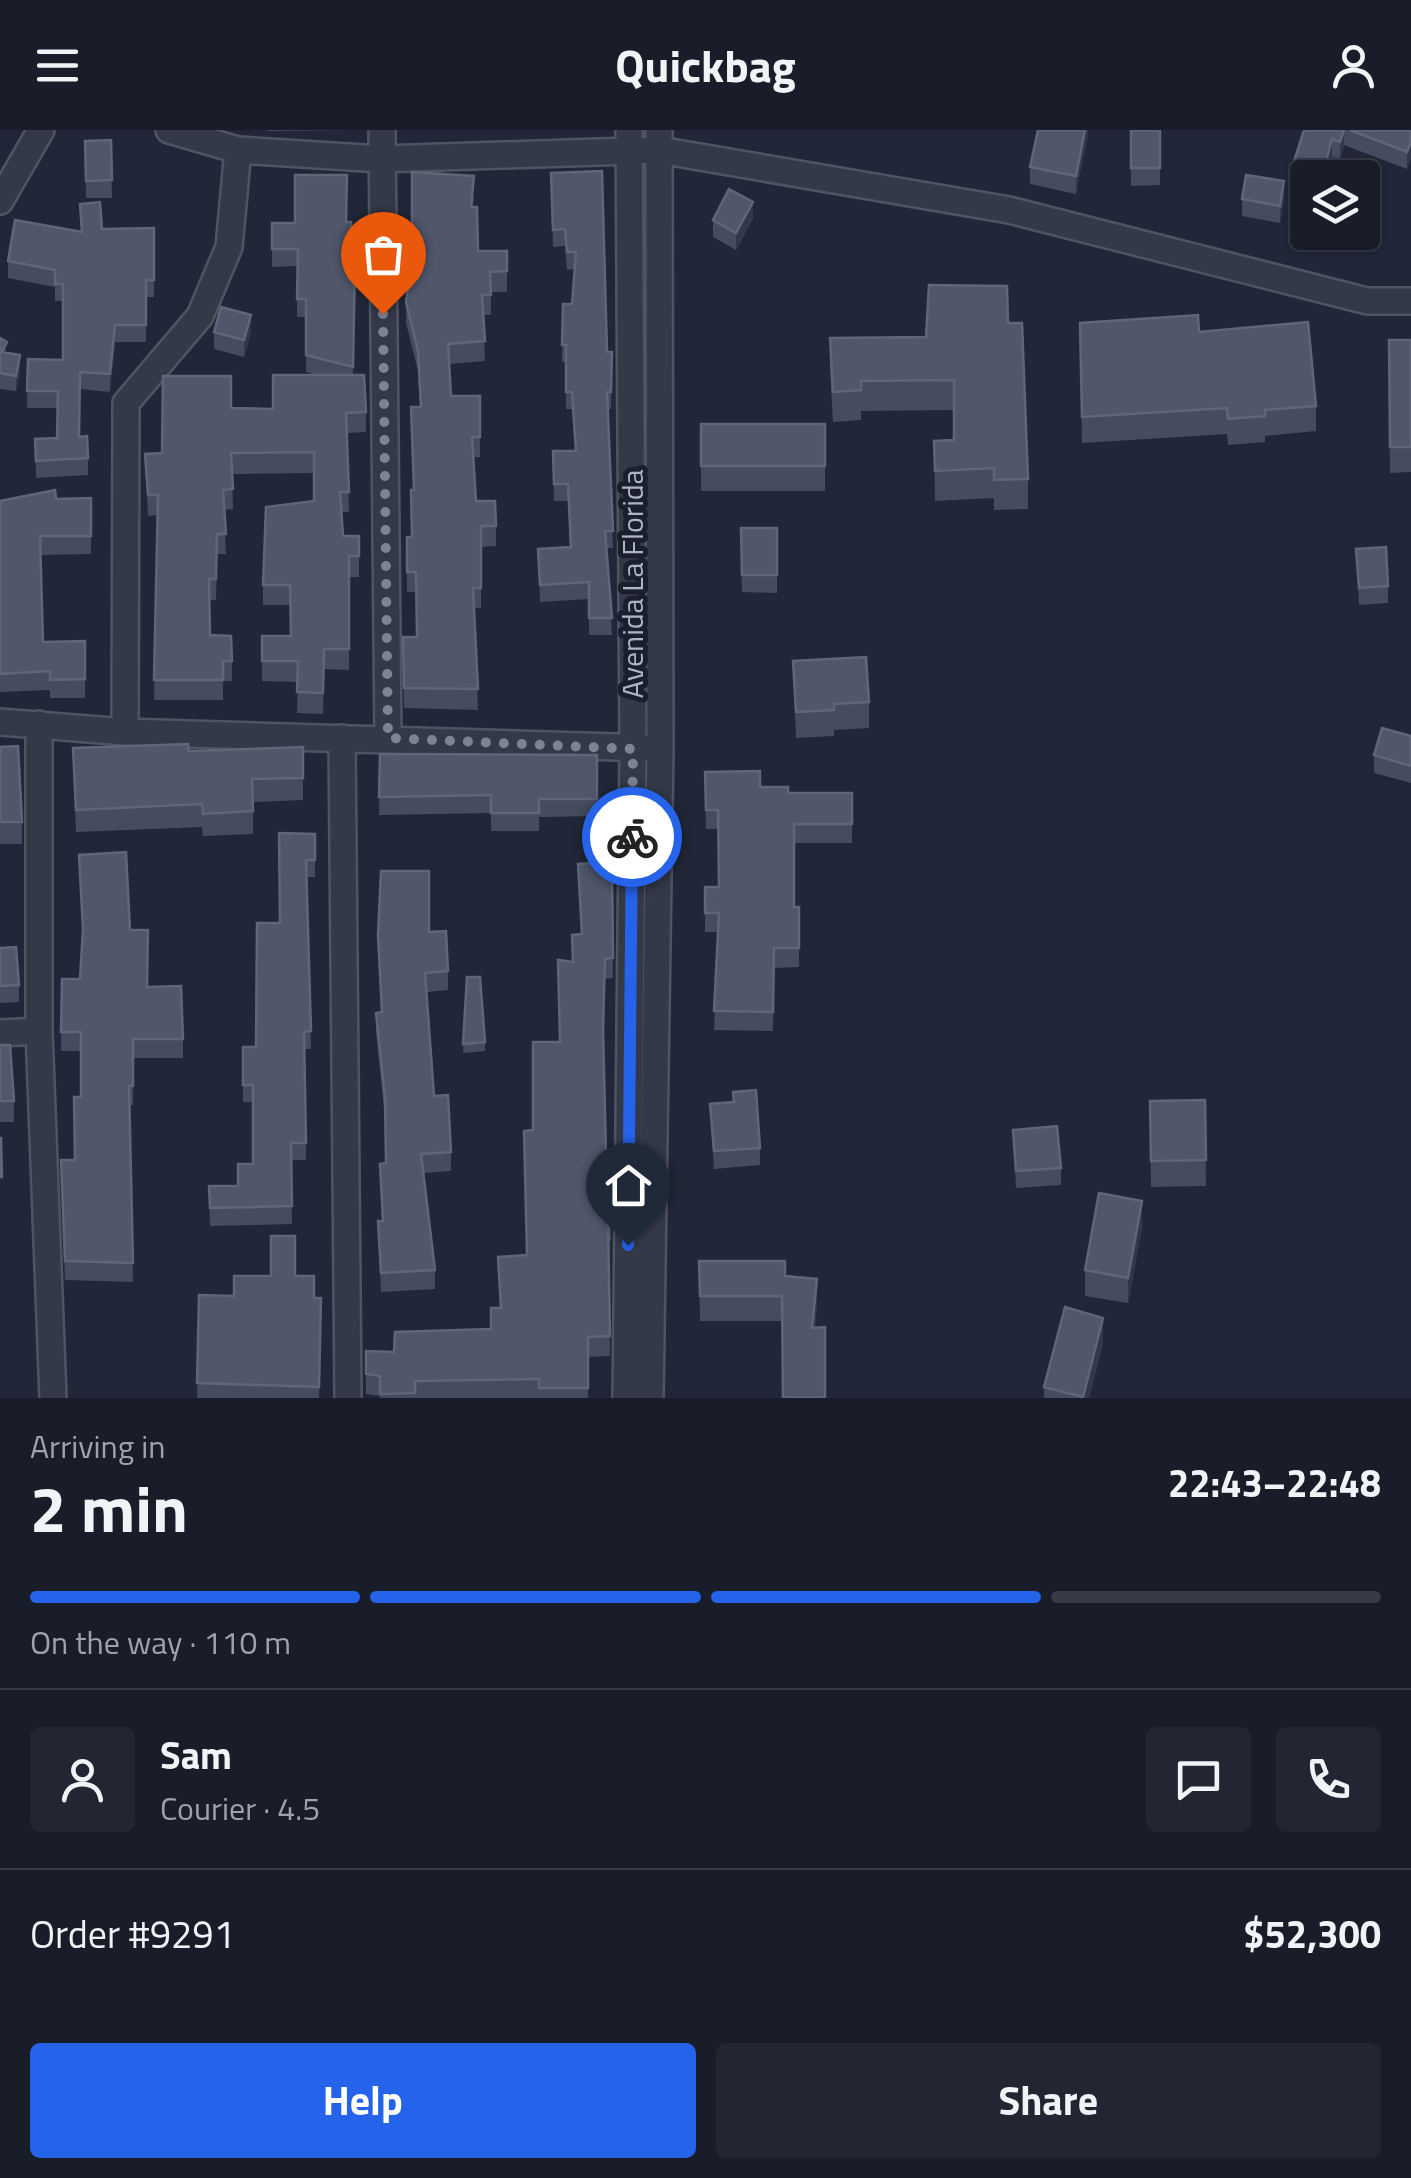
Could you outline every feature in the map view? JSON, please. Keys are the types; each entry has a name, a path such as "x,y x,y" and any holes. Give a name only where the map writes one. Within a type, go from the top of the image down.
{"street":[{"path":"0,201 42,130"},
{"path":"168,130 238,150 382,159 659,140 1009,210 1367,302 1411,301"},
{"path":"382,130 388,738"},
{"path":"650,1398 660,748 659,140"},
{"name":"Avenida La Florida","path":"626,1398 633,749 629,142"},
{"path":"126,732 126,404 200,316 230,248 238,150"},
{"path":"0,722 126,732 660,748"},
{"path":"39,724 38,1031 54,1398"},
{"path":"342,738 348,1398"},
{"path":"0,1033 38,1031"}],"building":[{"path":"1038,130 1085,130 1076,176 1030,167"},
{"path":"1131,130 1160,130 1160,168 1131,168"},
{"path":"1304,130 1344,130 1340,142 1332,139 1326,160 1295,160"},
{"path":"1350,130 1411,130 1411,142 1407,152"},
{"path":"111,140 112,180 86,181 85,141"},
{"path":"602,171 607,352 612,352 611,392 607,392 613,531 605,531 612,618 589,618 589,582 540,585 538,549 571,547 568,484 554,484 553,451 576,451 572,392 566,392 566,345 562,345 563,304 572,304 576,252 567,252 565,229 553,230 551,173"},
{"path":"412,172 474,176 471,207 477,207 478,251 507,251 507,271 490,272 491,295 482,295 485,341 448,344 451,396 480,396 480,437 472,437 476,501 495,501 496,526 481,526 481,588 473,588 478,689 404,688 403,637 417,637 416,572 407,572 414,490 411,407 421,407 418,351 406,302 412,259"},
{"path":"295,175 347,175 346,222 351,222 351,262 355,262 353,367 306,355 306,299 297,299 298,249 272,249 272,223 295,223"},
{"path":"1246,175 1284,181 1280,206 1242,199"},
{"path":"729,189 753,202 736,233 713,220"},
{"path":"100,202 102,229 154,228 154,280 146,280 146,325 115,325 110,374 80,372 79,437 87,436 88,458 36,461 35,439 57,438 58,391 27,391 28,359 63,360 63,284 55,284 55,270 8,261 15,220 82,232 80,204"},
{"path":"929,285 1007,286 1008,323 1022,323 1028,479 994,480 994,468 935,471 934,441 954,440 954,380 861,381 861,390 833,392 830,338 926,337"},
{"path":"221,307 251,315 244,340 214,332"},
{"path":"1198,315 1199,332 1308,322 1316,406 1265,410 1265,416 1228,419 1227,408 1082,417 1080,323"},
{"path":"0,338 7,342 2,352 20,355 16,376 0,373"},
{"path":"1389,340 1411,340 1411,447 1390,447"},
{"path":"273,375 364,375 366,412 346,413 349,492 340,492 343,536 359,536 359,556 349,556 349,649 324,649 323,693 297,692 298,661 262,661 262,636 291,636 290,585 263,585 266,507 314,501 314,452 231,453 233,489 223,490 226,534 217,534 216,579 209,579 210,635 231,636 232,661 223,661 223,680 154,680 158,495 148,495 145,454 162,453 163,376 231,376 231,408 273,409"},
{"path":"701,424 825,424 825,466 701,466"},
{"path":"55,490 56,499 91,498 91,536 40,536 43,642 85,641 85,679 50,680 50,671 0,674 0,501"},
{"path":"741,528 777,528 777,575 742,575"},
{"path":"1386,547 1388,586 1359,588 1356,549"},
{"path":"866,657 869,702 834,704 834,710 796,712 793,661"},
{"path":"1382,728 1411,736 1411,766 1374,755"},
{"path":"188,744 189,751 303,747 303,778 252,779 253,811 203,814 202,804 76,810 73,748"},
{"path":"18,746 22,822 0,822 0,747"},
{"path":"380,754 597,755 597,799 539,799 539,813 491,813 491,795 379,797"},
{"path":"760,771 760,787 788,787 788,793 852,793 852,824 794,824 794,907 799,907 799,948 774,948 773,1012 714,1011 719,913 705,913 705,887 719,887 718,810 706,810 705,772"},
{"path":"279,833 315,834 315,860 306,860 311,1031 304,1032 306,1143 291,1143 292,1206 210,1208 209,1186 238,1186 238,1164 253,1164 253,1085 243,1085 243,1047 256,1047 257,923 280,923"},
{"path":"126,852 130,930 148,930 147,987 181,986 183,1039 133,1039 133,1086 129,1086 133,1263 65,1261 61,1160 75,1160 74,1097 81,1097 81,1032 61,1032 62,979 80,979 83,929 79,855"},
{"path":"612,862 613,958 605,959 603,1028 606,1156 612,1156 608,1221 610,1336 588,1337 588,1388 539,1388 539,1379 415,1381 415,1393 380,1394 380,1376 366,1374 366,1351 394,1352 395,1332 491,1329 491,1308 501,1308 498,1257 527,1255 524,1131 533,1130 533,1042 560,1042 558,960 573,962 572,935 582,934 578,864"},
{"path":"381,871 429,871 429,932 446,931 448,971 425,973 434,1096 448,1095 451,1152 421,1154 435,1270 381,1273 378,1221 383,1221 380,1164 386,1163 385,1098 376,1013 382,1012 378,935"},
{"path":"16,947 19,985 0,986 0,948"},
{"path":"467,977 480,977 485,1042 463,1044"},
{"path":"0,1045 10,1045 14,1101 0,1101"},
{"path":"756,1090 760,1148 714,1151 710,1104 734,1102 733,1092"},
{"path":"1205,1100 1206,1160 1151,1161 1150,1101"},
{"path":"1057,1126 1061,1168 1016,1171 1013,1130"},
{"path":"1099,1193 1142,1201 1128,1278 1085,1270"},
{"path":"271,1236 295,1236 295,1276 314,1276 314,1298 321,1298 319,1387 197,1383 199,1295 234,1296 234,1276 271,1276"},
{"path":"699,1261 785,1261 785,1276 817,1279 812,1328 825,1327 825,1398 783,1398 782,1296 700,1296"},
{"path":"1065,1307 1103,1318 1083,1397 1044,1387"}],"way so far":[{"path":"383,314 388,738 633,749 632,837"}],"route":[{"path":"628,1245 632,837"}]}
